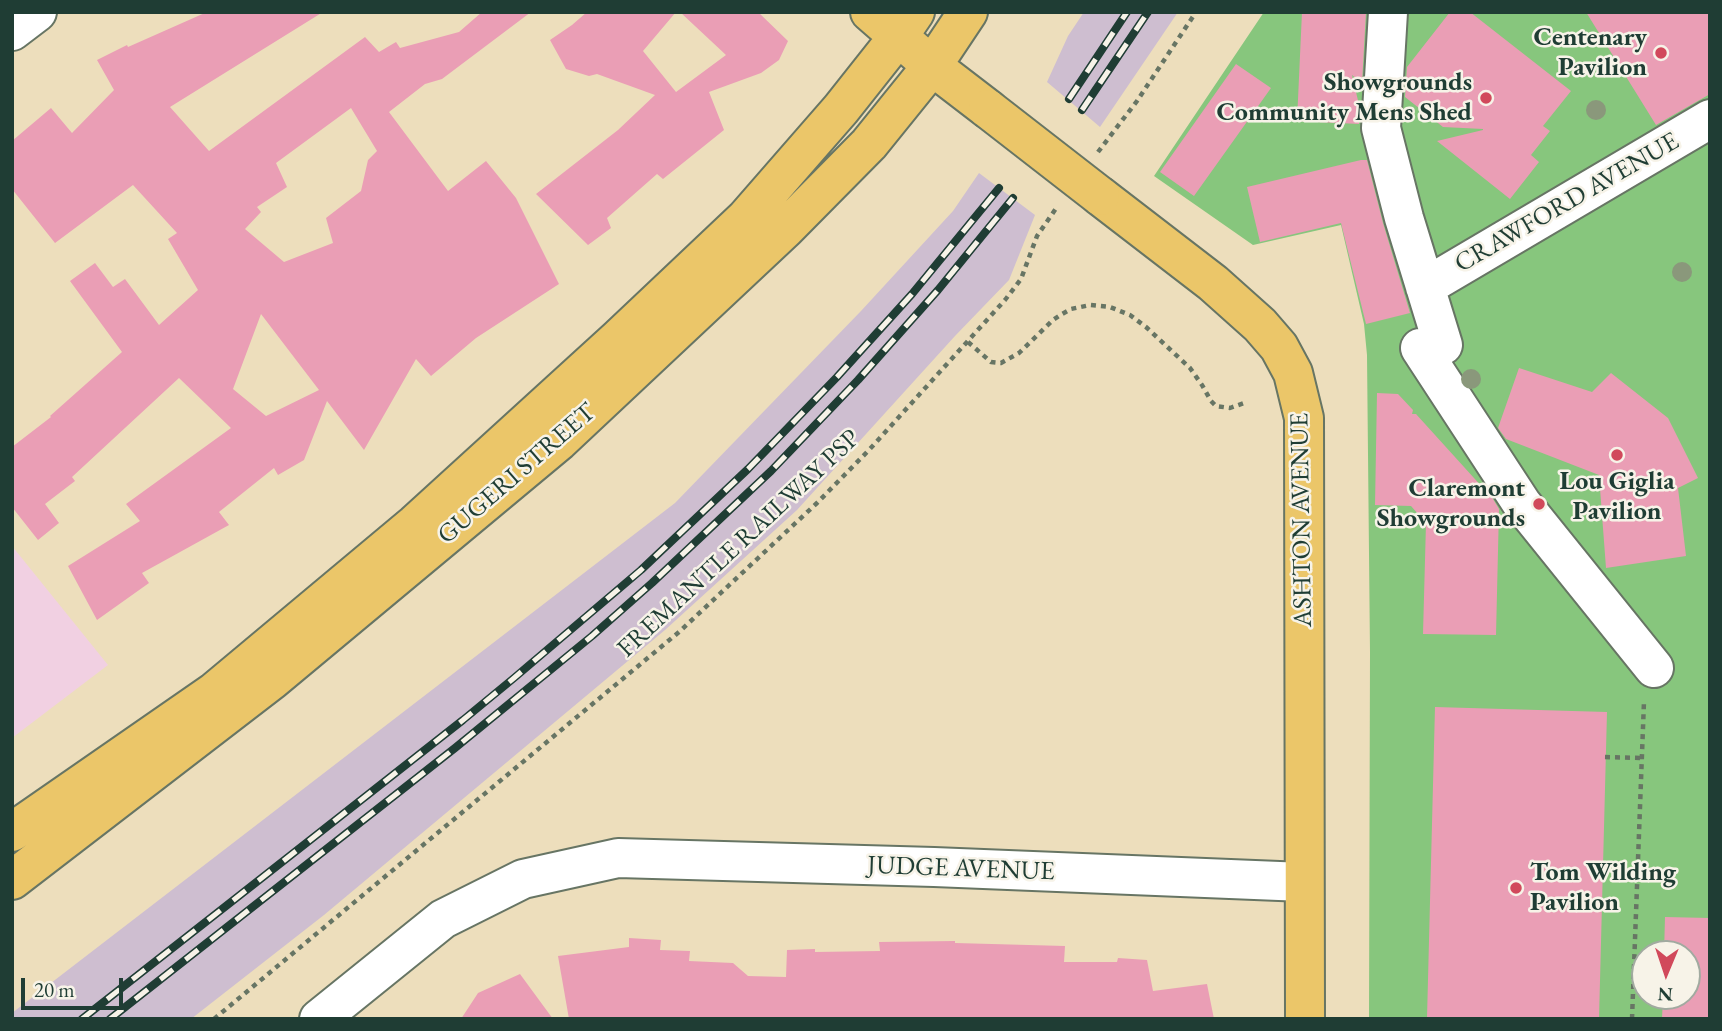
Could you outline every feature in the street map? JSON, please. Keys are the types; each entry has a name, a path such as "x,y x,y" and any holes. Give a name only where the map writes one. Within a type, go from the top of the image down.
{"main road":[{"name":"GUGERI STREET","path":"12,880 272,680 559,441 785,229 869,144 932,66 968,12"},
{"name":"GUGERI STREET","path":"12,832 214,692 415,524 618,339 746,218 841,109 895,20"},
{"name":"ASHTON AVENUE","path":"895,20 932,66 1213,283 1260,325 1279,347 1293,373 1304,418 1305,1019"}],"street":[{"path":"12,31 37,12"},
{"path":"1388,12 1381,128 1425,287 1432,347 1522,504 1649,681"},
{"name":"CRAWFORD AVENUE","path":"1425,287 1710,119"},
{"name":"JUDGE AVENUE","path":"319,1019 443,919 523,879 618,858 1304,883"}],"path":[{"path":"1097,153 1137,101 1196,12"},
{"name":"FREMANTLE RAILWAY PSP","path":"214,1019 679,632 776,542 869,450 968,342 1021,279 1037,236 1058,206"},
{"path":"968,342 991,362 1001,363 1019,353 1053,320 1071,309 1090,305 1110,307 1130,315 1190,368 1216,406 1230,408 1247,402"},
{"path":"1632,1019 1642,758 1649,681"},
{"path":"1605,757 1642,758"}],"shaded area":[{"path":"1084,12 1178,12 1100,127 1047,82 1068,36"},
{"path":"979,173 1035,215 1009,280 797,510 665,630 324,915 191,1019 12,1019 12,1013 675,503 861,311 953,211"},
{"path":"12,546 108,665 12,738"}],"green space":[{"name":"Claremont Showgrounds","path":"1264,12 1710,12 1710,1019 1369,1019 1370,652 1367,355 1364,324 1341,225 1253,245 1154,176"}],"building":[{"path":"207,12 323,12 170,107 209,151 365,37 379,52 396,42 400,48 459,32 482,12 531,12 442,79 425,84 389,112 448,191 486,161 516,198 559,284 476,338 431,376 416,359 364,450 327,401 304,460 278,475 274,468 219,512 229,525 142,573 149,583 97,620 68,566 140,521 126,504 231,428 179,378 72,477 75,481 45,504 59,523 38,540 12,507 12,447 51,417 122,352 70,281 95,263 113,287 125,279 159,325 198,290 168,239 177,233 133,185 55,243 12,189 12,141 51,108 72,133 114,90 97,60 127,45 128,47","holes":["351,108 377,151 368,160 361,191 326,218 333,243 284,262 245,229 261,212 257,207 287,187 276,163","261,314 319,390 266,416 233,389"]},
{"path":"587,12 676,12 643,51 676,92 726,55 680,12 758,12 788,41 779,60 761,73 709,92 724,130 663,179 657,174 607,218 611,228 588,245 536,194 618,130 655,95 597,74 589,76 566,69 550,40"},
{"path":"1302,12 1366,12 1362,83 1352,75 1360,109 1359,124 1297,121"},
{"path":"1450,12 1470,12 1571,91 1543,126 1550,131 1531,155 1539,162 1510,199 1437,141 1483,129 1443,127 1405,97 1407,67"},
{"name":"Centenary Pavilion","path":"1586,12 1710,12 1710,94 1656,125"},
{"path":"1236,64 1271,88 1194,196 1160,172"},
{"path":"1367,160 1410,313 1366,324 1341,223 1260,242 1247,187"},
{"name":"Lou Giglia Pavilion","path":"1519,368 1592,392 1611,373 1668,418 1698,478 1678,488 1686,556 1606,568 1599,475 1506,439 1498,428"},
{"path":"1377,393 1398,394 1413,410 1412,414 1416,414 1499,509 1496,635 1423,634 1426,523 1411,506 1375,505"},
{"name":"Tom Wilding Pavilion","path":"1435,707 1607,712 1599,1019 1427,1018"},
{"path":"1665,917 1710,918 1710,1019 1662,1019 1662,1010 1701,1010 1701,940 1664,940"},
{"path":"629,938 661,940 660,950 690,951 689,961 733,963 748,976 786,977 787,950 880,951 879,942 955,941 1065,946 1064,962 1117,962 1118,958 1147,960 1153,991 1207,984 1214,1019 569,1019 558,956 629,947"},
{"path":"520,974 553,1019 461,1019 478,993"}],"railway":[{"path":"1069,99 1127,12"},
{"path":"1082,110 1148,12"},
{"path":"82,1019 463,720 641,570 748,469 837,377 912,294 999,188"},
{"path":"110,1019 455,748 592,636 652,583 771,471 858,380 938,290 1013,198"}],"place":[{"name":"Centenary Pavilion","path":"1661,53"},
{"name":"Showgrounds Community Mens Shed","path":"1486,98"},
{"name":"Lou Giglia Pavilion","path":"1617,455"},
{"name":"Claremont Showgrounds","path":"1539,504"},
{"name":"Tom Wilding Pavilion","path":"1516,888"}]}
